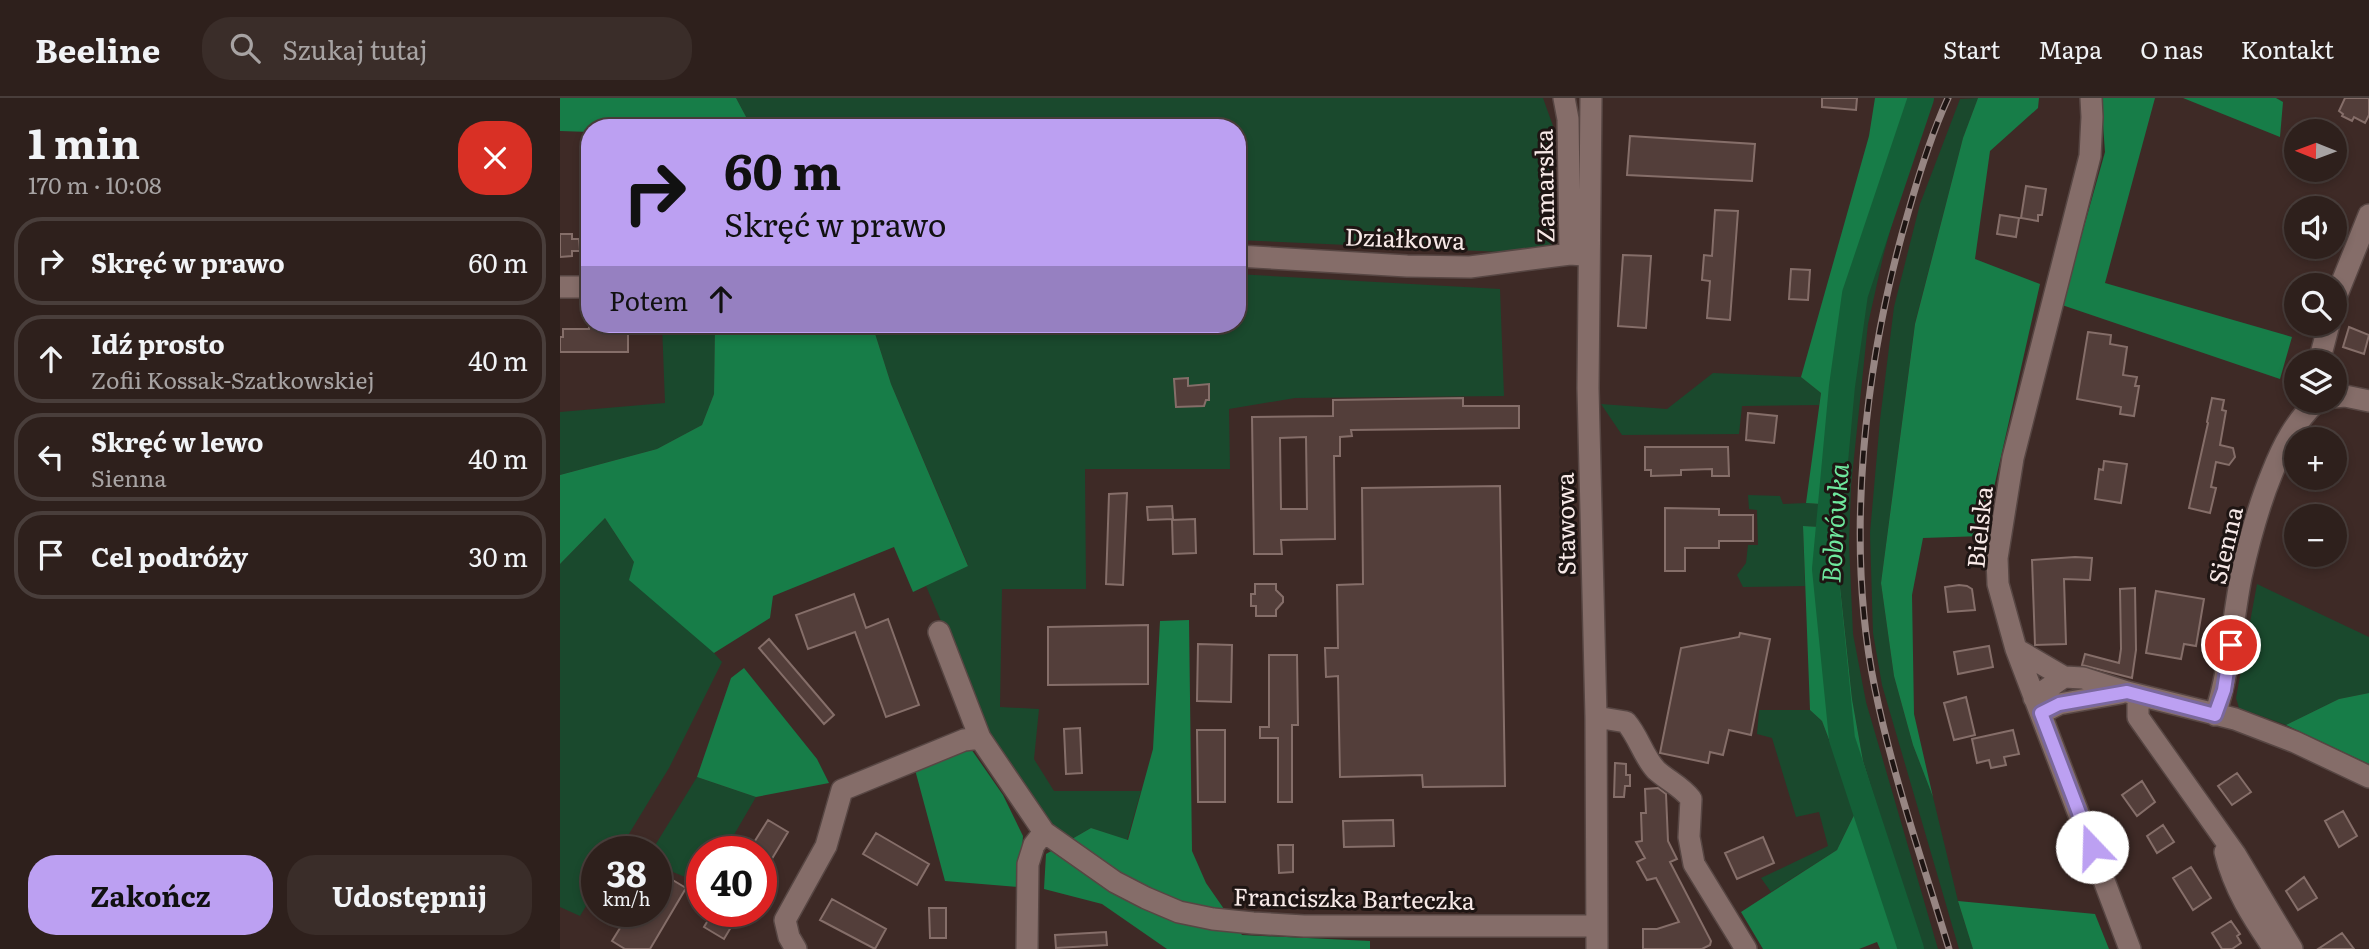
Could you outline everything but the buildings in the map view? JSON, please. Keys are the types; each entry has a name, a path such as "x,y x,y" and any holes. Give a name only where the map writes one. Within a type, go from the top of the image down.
{"street":[{"name":"Zamarska","path":"1564,98 1580,255"},
{"name":"Stawowa","path":"1591,98 1580,255 1588,388 1596,717 1597,949"},
{"name":"Bielska","path":"2091,98 2092,136 2088,168 2013,458 1997,558 1998,584 2016,649 2130,949"},
{"path":"2346,273 2369,215"},
{"name":"Działkowa","path":"1246,257 1470,267 1580,255"},
{"path":"561,287 581,287"},
{"path":"2347,396 2369,401"},
{"name":"Sienna","path":"2215,715 2224,690 2241,577 2259,504 2284,442 2304,413"},
{"path":"939,632 980,738 1044,832 1034,845 1028,864 1027,949"},
{"path":"2016,649 2064,677 2083,678 2132,694 2235,719 2283,737 2369,777"},
{"path":"2037,706 2064,677"},
{"path":"2037,706 2132,694"},
{"path":"2132,694 2138,717 2235,854 2292,949"},
{"path":"1596,717 1626,722 1635,733 1646,758 1658,772 1683,788 1691,799 1689,837 1695,864 1746,949"},
{"path":"796,949 789,937 785,920 827,846 842,790 964,740 980,738"},
{"name":"Franciszka Barteczka","path":"1044,832 1115,882 1179,912 1213,919 1304,926 1597,926"},
{"path":"2221,837 2230,873 2242,900 2274,949"}],"green space":[{"path":"560,98 736,98 747,119 581,119 581,132 560,131"},
{"path":"736,98 1543,98 1553,126 1553,247 1503,252 1246,240 1246,119 747,119"},
{"path":"1875,98 1916,98 1897,150 1862,299 1835,505 1806,503 1821,393 1801,377 1869,136"},
{"path":"1916,98 1933,98 1904,179 1868,324 1851,486 1849,544 1853,634 1866,702 1938,949 1921,949 1863,761 1852,699 1837,559 1838,528 1803,526 1805,586 1743,587 1737,575 1746,563 1748,545 1758,545 1757,510 1749,509 1748,495 1780,496 1783,504 1835,505 1862,299 1897,150"},
{"path":"1978,98 1963,138 1915,323 1881,583 1894,676 1913,745 1933,797 1958,901 1973,949 1959,949 1882,685 1873,633 1870,533 1894,307 1920,204 1960,99"},
{"path":"1978,98 2039,98 2038,108 1990,151 1975,259 2040,284 1983,536 1923,538 1912,595 1914,714 1933,797 1913,745 1894,676 1881,583 1915,324 1963,138"},
{"path":"2101,98 2155,98 2105,283 2292,337 2288,350 2284,350 2280,379 2062,305 2105,152"},
{"path":"2183,98 2276,98 2283,102 2280,137"},
{"path":"1246,275 1500,289 1504,396 1295,398 1229,409 1230,469 1085,469 1086,589 1002,589 1000,707 1039,709 1034,759 1054,791 1141,791 1127,840 1091,828 1070,840 1040,812 991,738 926,586 968,565 891,384 875,333 1246,333"},
{"path":"662,333 715,333 714,394 702,425 657,449 560,475 560,412 665,403"},
{"path":"715,333 875,333 891,384 968,566 913,592 894,547 773,596 770,618 714,653 629,580 634,562 605,518 560,564 560,475 657,449 702,425 714,394"},
{"path":"1713,373 1801,377 1821,393 1819,405 1742,406 1739,434 1622,435 1601,404 1667,409"},
{"path":"605,518 634,562 722,662 669,768 628,836 581,836 580,916 560,907 560,564"},
{"path":"1803,526 1838,528 1837,559 1852,699 1863,761 1921,949 1880,949 1877,942 1859,949 1763,949 1741,912 1837,850 1856,811 1822,721 1810,710"},
{"path":"2257,584 2369,637 2369,693 2339,699 2286,725 2239,708 2236,698"},
{"path":"1189,620 1192,851 1206,883 1242,935 1370,941 1370,949 1167,949 1102,904 1044,889 1046,854 1091,828 1128,840 1153,749 1160,621"},
{"path":"744,668 817,759 829,783 756,797 697,777 731,678"},
{"path":"2369,693 2369,764 2286,725 2339,699"},
{"path":"1759,710 1810,710 1822,721 1856,811 1837,850 1771,892 1761,878 1828,846 1819,812 1796,817 1772,738 1757,734"},
{"path":"969,746 1003,795 1023,836 1019,887 945,881 914,766"},
{"path":"697,777 756,797 733,836 686,836 686,877 672,872 672,836 661,836"},
{"path":"1958,901 2095,914 2109,949 1973,949"}],"waterway":[{"name":"Bobrówka","path":"1911,949 1842,739 1825,569 1842,386 1855,294 1921,98"}],"railway":[{"path":"1948,98 1912,198 1880,328 1870,388 1860,511 1861,572 1875,689 1899,787 1949,949"}],"route":[{"path":"2092,847 2041,713 2059,704 2082,698 2127,692 2215,715 2224,690 2231,645"}]}
